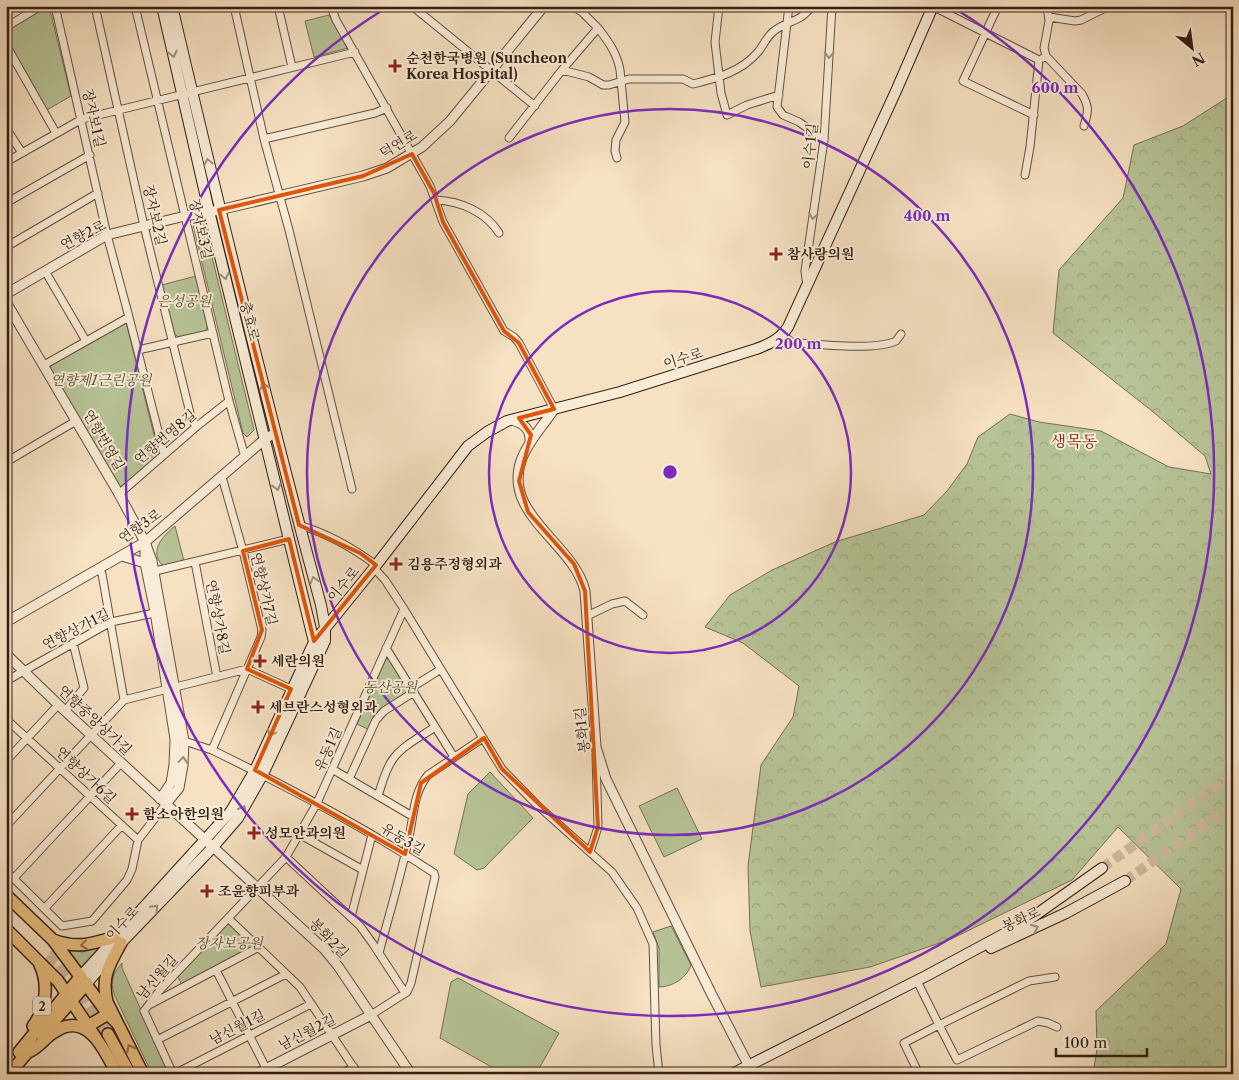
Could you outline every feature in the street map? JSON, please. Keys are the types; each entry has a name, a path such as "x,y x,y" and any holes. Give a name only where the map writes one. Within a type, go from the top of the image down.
{"main road":[{"name":"충효로","path":"162,6 187,93 265,439 314,642"},
{"name":"충효로","path":"172,6 187,93"},
{"path":"775,341 788,327 807,287 896,92 932,6"},
{"name":"충효로","path":"214,210 321,605 325,627"},
{"name":"이수로","path":"84,980 230,811 259,772 291,689 314,642 468,446 487,432 511,420 620,392 775,341"},
{"path":"321,605 330,614 338,611"},
{"name":"이수로","path":"118,940 213,847 238,818 325,641 325,627"},
{"name":"봉화로","path":"732,1074 751,1070 1031,918 1102,868"},
{"name":"봉화로","path":"922,978 1046,923 1125,881"},
{"path":"6,895 56,947 84,980 108,1014 118,1023"},
{"path":"6,904 56,947"},
{"path":"6,920 42,962 56,947 64,944 78,946 118,940 108,967 104,991 107,1002 143,1074"},
{"name":"2","path":"6,929 42,962 69,996"},
{"name":"2","path":"25,1050 24,1036 36,1021 44,999 45,979 42,962"},
{"name":"2","path":"9,1074 25,1050 84,980"},
{"path":"69,996 117,1074"},
{"path":"88,1026 108,1014"},
{"path":"25,1050 38,1047 54,1031 67,1026 82,1027 96,1038"},
{"path":"108,1034 130,1074"},
{"name":"2","path":"6,1067 25,1050"}],"street":[{"path":"6,27 41,6"},
{"name":"장자보1길","path":"55,6 107,235 129,317"},
{"name":"장자보2길","path":"95,6 144,226 191,417 196,427"},
{"name":"장자보3길","path":"135,6 229,401 245,457"},
{"path":"234,6 264,138 352,489"},
{"path":"278,6 292,67"},
{"path":"330,6 436,200 442,222 504,331 514,337 518,343 554,409"},
{"path":"412,6 534,106"},
{"name":"덕연로","path":"214,210 363,176 387,168 412,154 450,121 544,6"},
{"path":"572,6 582,12 598,28 616,54 620,70 625,122 616,140 615,151 617,158"},
{"path":"719,6 715,42 721,93 726,115 746,105 779,95"},
{"path":"789,6 778,107 783,115 799,122 824,140"},
{"path":"562,70 589,77 603,84 629,79 683,79 693,84 735,71 749,61 773,31 798,20 812,6"},
{"name":"이수1길","path":"807,287 804,271 824,140 832,6"},
{"path":"932,6 985,33 1043,58 1082,94 1088,110 1084,126"},
{"path":"998,6 963,81 1034,115"},
{"path":"1025,175 1044,48 1049,27 1047,6"},
{"path":"1092,6 1092,14"},
{"path":"1049,17 1075,21 1109,6"},
{"path":"509,138 562,70 598,28"},
{"path":"6,45 56,133"},
{"path":"6,162 82,119 355,52"},
{"path":"264,138 375,113 387,108"},
{"path":"6,128 22,153"},
{"path":"6,203 90,155"},
{"path":"6,247 98,193"},
{"path":"436,200 458,203 478,212 499,233"},
{"name":"연향2로","path":"6,294 107,235 214,210"},
{"path":"45,271 86,341"},
{"name":"연향번영길","path":"6,302 119,494 145,542 172,688 183,765 179,788 163,802"},
{"path":"44,365 129,317 164,454"},
{"path":"138,350 214,333"},
{"path":"775,341 827,345 882,345 896,341 900,334"},
{"name":"연향번영8길","path":"119,494 229,401"},
{"name":"봉화1길","path":"554,409 522,457 519,468 519,481 524,502 532,517 574,564 582,580 585,591 596,747 606,779 751,1070"},
{"path":"511,420 521,423 527,428 531,435 530,443"},
{"path":"6,462 76,421"},
{"name":"연향3로","path":"6,622 145,542 222,478 265,439 275,434"},
{"name":"연향상가7길","path":"212,750 261,638 262,630 243,550 222,478"},
{"path":"299,524 312,528 360,553 375,566 404,609 502,769 537,805 617,877 637,908 651,936 654,952 656,1046 659,1074"},
{"path":"122,556 148,562 158,532"},
{"name":"연향상가8길","path":"151,572 289,539"},
{"name":"연향상가8길","path":"195,562 217,677"},
{"path":"6,826 124,700 102,574 99,568"},
{"path":"587,616 625,600 643,615"},
{"name":"유동1길","path":"257,888 286,857 317,802 404,609"},
{"name":"연향상가1길","path":"6,681 111,622 158,612"},
{"path":"6,761 84,688 73,643"},
{"path":"386,648 454,757"},
{"name":"연향중앙상가길","path":"6,654 205,840"},
{"path":"246,669 291,689"},
{"name":"연향상가8길","path":"124,700 246,669"},
{"path":"349,779 376,720 384,711 441,669"},
{"name":"연향상가6길","path":"6,719 138,840"},
{"path":"378,796 393,758 400,750 435,728"},
{"path":"379,953 405,854 415,800 421,783 428,775 483,738"},
{"path":"180,740 212,750"},
{"path":"590,852 598,827 596,747"},
{"name":"유동3길","path":"212,750 317,802 434,873 435,877 411,984 405,993"},
{"path":"14,878 121,763"},
{"path":"332,769 412,816"},
{"path":"6,871 62,926 92,921 127,880 132,868 138,840 163,802"},
{"path":"45,908 122,826"},
{"path":"300,834 363,870"},
{"path":"351,917 372,835"},
{"name":"봉화2길","path":"205,840 331,957 411,1074"},
{"path":"286,857 360,926 405,993 371,1015"},
{"name":"남신월길","path":"174,1074 144,1011 160,990 257,888"},
{"path":"228,918 300,987 358,1074"},
{"path":"144,1011 152,1003 259,947"},
{"path":"216,970 267,1071"},
{"name":"남신월1길","path":"157,1040 286,974"},
{"path":"919,1074 904,1043 1029,981 1055,976"},
{"path":"922,978 939,1025 957,1060 1038,1021 1057,1026"},
{"name":"남신월1길","path":"174,1074 311,1004"},
{"name":"남신월2길","path":"256,1074 267,1071 371,1015"},
{"path":"341,1074 354,1067"}],"highlighted area":[{"path":"412,154 434,193 443,222 504,331 519,343 554,409 519,418 531,435 519,481 528,512 574,564 585,591 598,827 590,852 502,769 484,738 421,783 405,854 255,770 291,689 247,669 262,630 243,551 289,539 314,641 376,565 360,553 299,525 219,210 363,176"}],"green space":[{"path":"49,6 71,96 47,110 6,38 7,30"},
{"path":"329,15 348,48 314,57 305,21"},
{"path":"1233,94 1233,1074 1093,1074 1097,1049 1096,1011 1166,944 1181,889 1118,827 1072,880 951,939 870,967 761,987 750,931 748,866 761,765 793,717 799,686 743,643 705,627 730,595 772,570 835,542 924,515 947,491 967,464 978,437 1010,414 1039,422 1101,431 1169,467 1211,474 1205,456 1152,411 1053,333 1059,270 1123,198 1134,145 1183,126"},
{"path":"200,220 204,224 254,430 247,437 243,433 193,225 194,221"},
{"name":"은성공원","path":"196,276 208,325 205,333 180,339 174,333 162,285"},
{"name":"연향제1근린공원","path":"126,322 159,455 119,488 50,368 52,363"},
{"path":"175,526 184,561 168,566 162,565 158,559 157,549 162,539"},
{"name":"동산공원","path":"391,658 411,690 402,696 370,730 357,724 386,659"},
{"path":"490,772 533,818 484,868 477,870 454,854 468,794"},
{"path":"677,788 702,839 664,857 639,806"},
{"name":"장자보공원","path":"228,922 254,947 182,985 178,977"},
{"path":"671,926 691,965 683,978 664,987 659,987 659,948 653,932"},
{"path":"101,945 81,967 67,950 83,952"},
{"path":"122,963 122,968 170,1074 152,1074 114,994 113,977"},
{"path":"458,978 559,1033 536,1074 504,1074 440,1038 451,982"}],"tunnel":[{"path":"1102,868 1233,774"},
{"path":"1125,881 1233,804"},
{"path":"54,950 65,974"},
{"path":"45,959 66,975 83,995 108,1034"}],"place":[{"name":"순천한국병원 (Suncheon Korea Hospital)","path":"395,66"},
{"name":"참사랑의원","path":"776,254"},
{"name":"김용주정형외과","path":"396,564"},
{"name":"세란의원","path":"260,661"},
{"name":"세브란스성형외과","path":"258,707"},
{"name":"함소아한의원","path":"132,814"},
{"name":"성모안과의원","path":"254,833"},
{"name":"조윤향피부과","path":"207,891"}],"district":[{"name":"생목동","path":"1074,441"}]}
